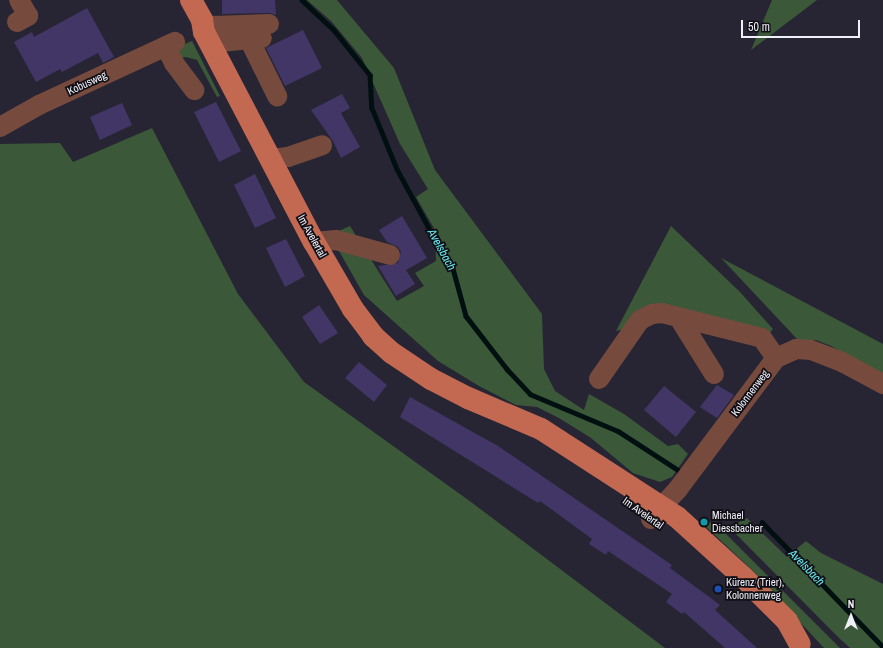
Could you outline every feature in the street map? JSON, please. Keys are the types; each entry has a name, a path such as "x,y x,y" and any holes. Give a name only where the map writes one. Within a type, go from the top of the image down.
{"main road":[{"name":"Im Avelertal","path":"175,0 207,38 314,242 353,309 373,336 392,353 431,379 468,398 541,429 610,473 656,513"},
{"name":"Im Avelertal","path":"191,0 202,20 207,38"},
{"name":"Im Avelertal","path":"468,398 494,419 656,513"},
{"path":"656,513 743,577 787,621 802,646"}],"street":[{"path":"18,22 28,16 19,0"},
{"path":"207,38 214,26 262,33 277,96"},
{"name":"Kobusweg","path":"0,127 39,105 171,44 174,63 194,90"},
{"path":"271,159 288,156 322,145"},
{"path":"314,242 336,240 390,255"},
{"path":"599,379 640,320 652,314 679,318 762,338 776,358"},
{"path":"679,318 714,374"},
{"name":"Kolonnenweg","path":"656,513 678,490 776,358 796,349 811,350 842,362 883,384"}],"green space":[{"path":"307,0 337,0 394,68 435,170 542,314 544,369 555,391 584,410 589,394 624,414 668,446 678,444 688,454 672,477 660,482 633,473 591,438 559,418 537,407 516,405 479,386 438,361 364,295 330,235 350,226 397,301 424,286 415,273 436,261 435,230 416,197 428,189 400,144 362,58 331,21"},
{"path":"772,0 817,0 751,50"},
{"path":"192,41 220,96 217,97 197,60 186,57 177,59 173,49"},
{"path":"152,128 238,294 304,382 471,502 665,648 0,648 0,144 60,143 73,162"},
{"path":"671,226 740,292 773,329 768,335 689,314 616,331"},
{"path":"721,258 883,344 883,375 831,346 816,340 798,340"},
{"path":"747,518 787,557 806,541 821,553 883,584 883,648 850,648 839,638 729,527"},
{"path":"707,520 724,532 840,648 824,648 750,568 703,524"}],"building":[{"path":"222,0 275,0 276,15 269,13 222,14"},
{"path":"87,8 114,57 103,63 98,53 62,72 60,69 36,82 14,42 32,32 34,37"},
{"path":"303,30 322,68 285,86 266,48"},
{"path":"342,94 350,108 341,113 360,147 341,158 333,141 311,110"},
{"path":"216,102 241,151 219,162 194,112"},
{"path":"122,103 132,125 100,140 90,117"},
{"path":"255,174 276,218 255,228 234,185"},
{"path":"402,216 427,258 406,270 415,284 396,296 378,266 398,263 401,252 398,247 387,242 379,230"},
{"path":"286,239 305,276 285,287 266,248"},
{"path":"319,305 338,333 320,344 302,317"},
{"path":"359,362 387,385 374,402 345,378"},
{"path":"717,385 734,395 717,418 700,407"},
{"path":"664,386 696,412 676,437 644,410"},
{"path":"410,397 498,446 672,565 670,568 720,605 715,610 757,648 725,648 684,612 682,614 666,602 672,594 608,551 606,555 589,544 592,539 540,501 538,503 400,417"}],"waterway":[{"name":"Avelsbach","path":"302,0 334,30 370,75 372,108 397,169 431,232 452,265 466,316 507,369 530,394 618,431 678,470"},
{"name":"Avelsbach","path":"762,522 883,647"}],"place":[{"name":"Michael Diessbacher","path":"704,522"},
{"name":"Kürenz (Trier), Kolonnenweg","path":"718,589"}]}
